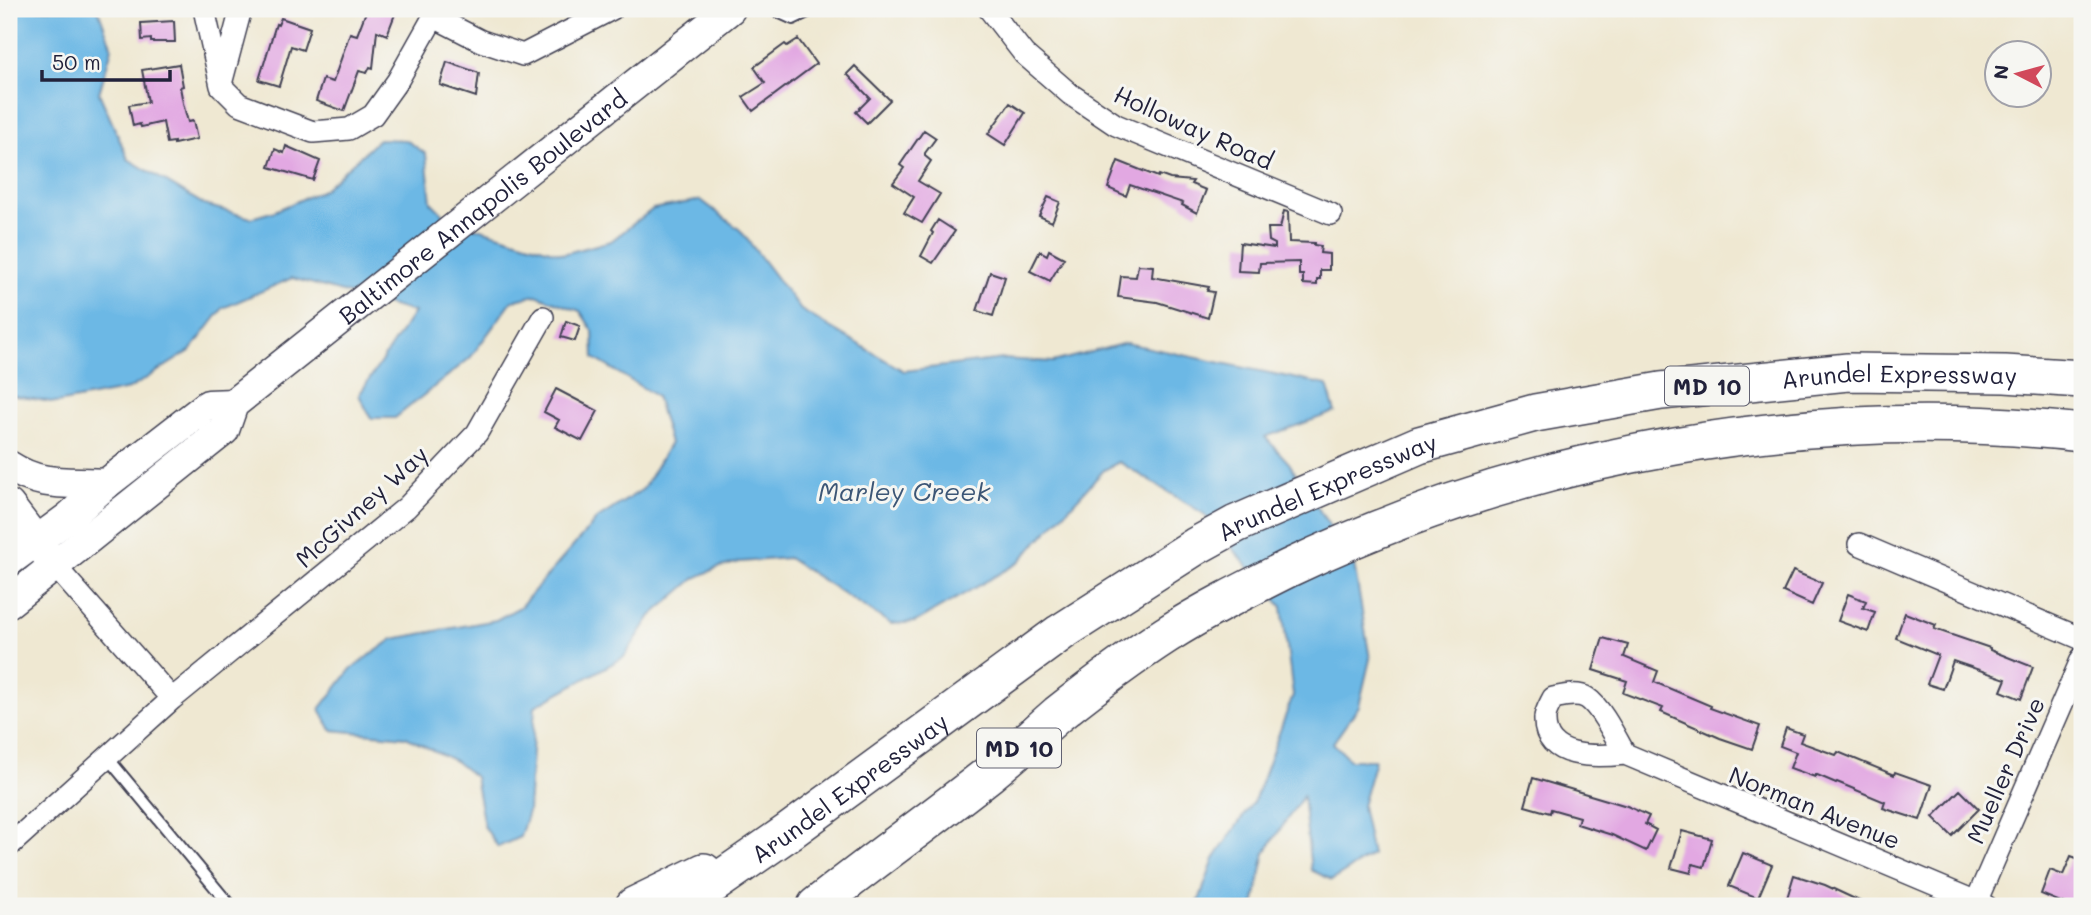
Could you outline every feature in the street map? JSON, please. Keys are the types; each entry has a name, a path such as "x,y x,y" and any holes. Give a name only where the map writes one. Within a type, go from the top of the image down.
{"highway":[{"name":"Arundel Expressway","path":"682,906 790,831 1060,633 1196,546 1237,524 1419,445 1535,413 1661,391 1848,372 2005,374 2082,379"},
{"name":"Arundel Expressway","path":"816,906 990,773 1061,712 1166,635 1228,599 1311,558 1381,528 1457,500 1546,474 1668,448 1732,438 1826,428 1918,424 2034,428 2082,433"},
{"path":"634,906 790,831"}],"main road":[{"name":"Baltimore Annapolis Boulevard","path":"9,602 224,430 233,404 730,9"},
{"name":"Baltimore Annapolis Boulevard","path":"9,561 69,517 106,484 208,405 233,404"},
{"path":"9,466 23,475 47,483 106,484"},
{"path":"9,505 38,540 54,565"}],"street":[{"path":"204,9 221,86 239,104 313,132 349,129 373,115 398,80 436,13 481,41 523,55 612,9"},
{"path":"221,86 241,9"},
{"name":"Holloway Road","path":"989,9 1024,54 1070,94 1116,125 1331,214"},
{"name":"McGivney Way","path":"9,846 172,699 407,507 477,433 543,317"},
{"path":"1859,544 2082,639"},
{"path":"54,565 172,699"},
{"name":"Mueller Drive","path":"1981,904 2082,658"},
{"name":"Norman Avenue","path":"1625,754 1981,904"}],"lane":[{"path":"771,9 793,19 814,9"},
{"path":"107,757 229,903"}],"water":[{"name":"Marley Creek","path":"9,9 98,9 112,48 99,93 128,159 205,205 251,218 275,211 323,190 379,139 406,140 426,154 431,202 448,219 563,254 611,241 653,209 701,200 740,230 801,310 904,371 1003,359 1053,362 1126,343 1327,385 1335,412 1265,437 1289,463 1354,564 1370,659 1359,706 1333,743 1350,760 1375,760 1362,806 1372,855 1332,880 1311,870 1303,796 1265,852 1254,906 1197,906 1214,859 1255,799 1293,695 1282,607 1204,514 1119,462 1104,470 1018,563 915,622 891,624 788,558 740,562 695,578 651,616 624,657 535,706 528,811 520,837 498,847 484,826 475,777 455,761 406,737 331,730 320,709 351,669 393,639 496,620 520,607 597,519 643,489 670,443 656,396 594,358 593,331 580,311 536,295 512,301 470,358 395,418 371,418 359,395 414,312 292,278 223,308 190,351 129,389 57,403 9,395"}],"building":[{"path":"367,9 381,9 395,14 387,35 377,31 373,68 370,67 367,73 359,71 344,111 316,101 323,79 333,82 350,33 357,35"},
{"path":"281,18 310,28 303,50 291,46 279,86 259,80 276,24 278,25"},
{"path":"174,21 175,42 142,40 141,23"},
{"path":"798,39 816,64 753,111 743,97 765,83 754,67 785,44 787,46"},
{"path":"447,62 479,73 476,97 440,85"},
{"path":"179,64 183,103 188,122 193,121 197,139 174,144 167,143 163,122 133,126 129,105 148,102 142,70"},
{"path":"855,66 890,100 867,123 856,112 870,98 847,74"},
{"path":"1010,103 1025,113 1005,145 988,134"},
{"path":"924,130 936,138 925,153 931,161 918,181 940,194 922,223 904,213 914,197 893,183 904,168 900,165"},
{"path":"286,146 320,161 313,180 269,167 275,149 284,153"},
{"path":"1118,161 1158,177 1159,175 1193,181 1191,184 1206,190 1197,213 1182,205 1183,203 1130,185 1126,196 1108,188"},
{"path":"1048,197 1060,202 1052,222 1039,216"},
{"path":"1284,211 1288,212 1289,242 1314,243 1321,246 1320,253 1329,254 1329,270 1320,270 1317,285 1303,284 1303,275 1299,275 1299,262 1260,263 1259,272 1238,271 1240,243 1275,248 1275,244 1269,241 1268,228 1280,228"},
{"path":"938,220 955,231 933,263 921,256"},
{"path":"1049,250 1064,258 1050,281 1030,271 1040,251 1047,255"},
{"path":"1138,265 1153,266 1152,277 1209,287 1207,291 1214,292 1208,318 1157,302 1118,297 1121,276 1136,277"},
{"path":"990,272 1005,277 993,316 977,311"},
{"path":"566,321 580,326 575,341 561,337"},
{"path":"556,389 598,411 582,441 555,427 559,420 544,412"},
{"path":"1793,571 1822,583 1812,605 1783,592"},
{"path":"1848,594 1866,601 1863,608 1875,612 1868,632 1838,621"},
{"path":"1905,613 1936,625 1934,629 1990,648 2033,667 2021,699 2001,691 2006,679 1953,661 1943,689 1927,684 1938,655 1896,638"},
{"path":"1603,638 1628,645 1624,657 1658,671 1654,682 1711,706 1710,708 1760,726 1752,749 1720,738 1661,712 1663,708 1623,693 1627,681 1593,670"},
{"path":"1786,728 1803,734 1800,742 1836,755 1838,752 1894,775 1895,772 1932,785 1920,820 1883,808 1885,802 1837,782 1790,768 1796,752 1780,746"},
{"path":"1533,778 1627,806 1649,816 1645,824 1656,830 1646,851 1612,835 1577,824 1579,817 1551,809 1550,813 1525,806"},
{"path":"1960,790 1979,809 1952,836 1933,817"},
{"path":"1682,831 1712,839 1704,867 1693,864 1691,873 1671,868"},
{"path":"1743,853 1772,865 1758,898 1729,886"},
{"path":"2071,856 2082,860 2082,882 2078,893 2082,895 2082,906 2070,906 2041,894 2050,870 2063,875"},
{"path":"1794,875 1825,885 1870,906 1814,906 1787,898"}]}
